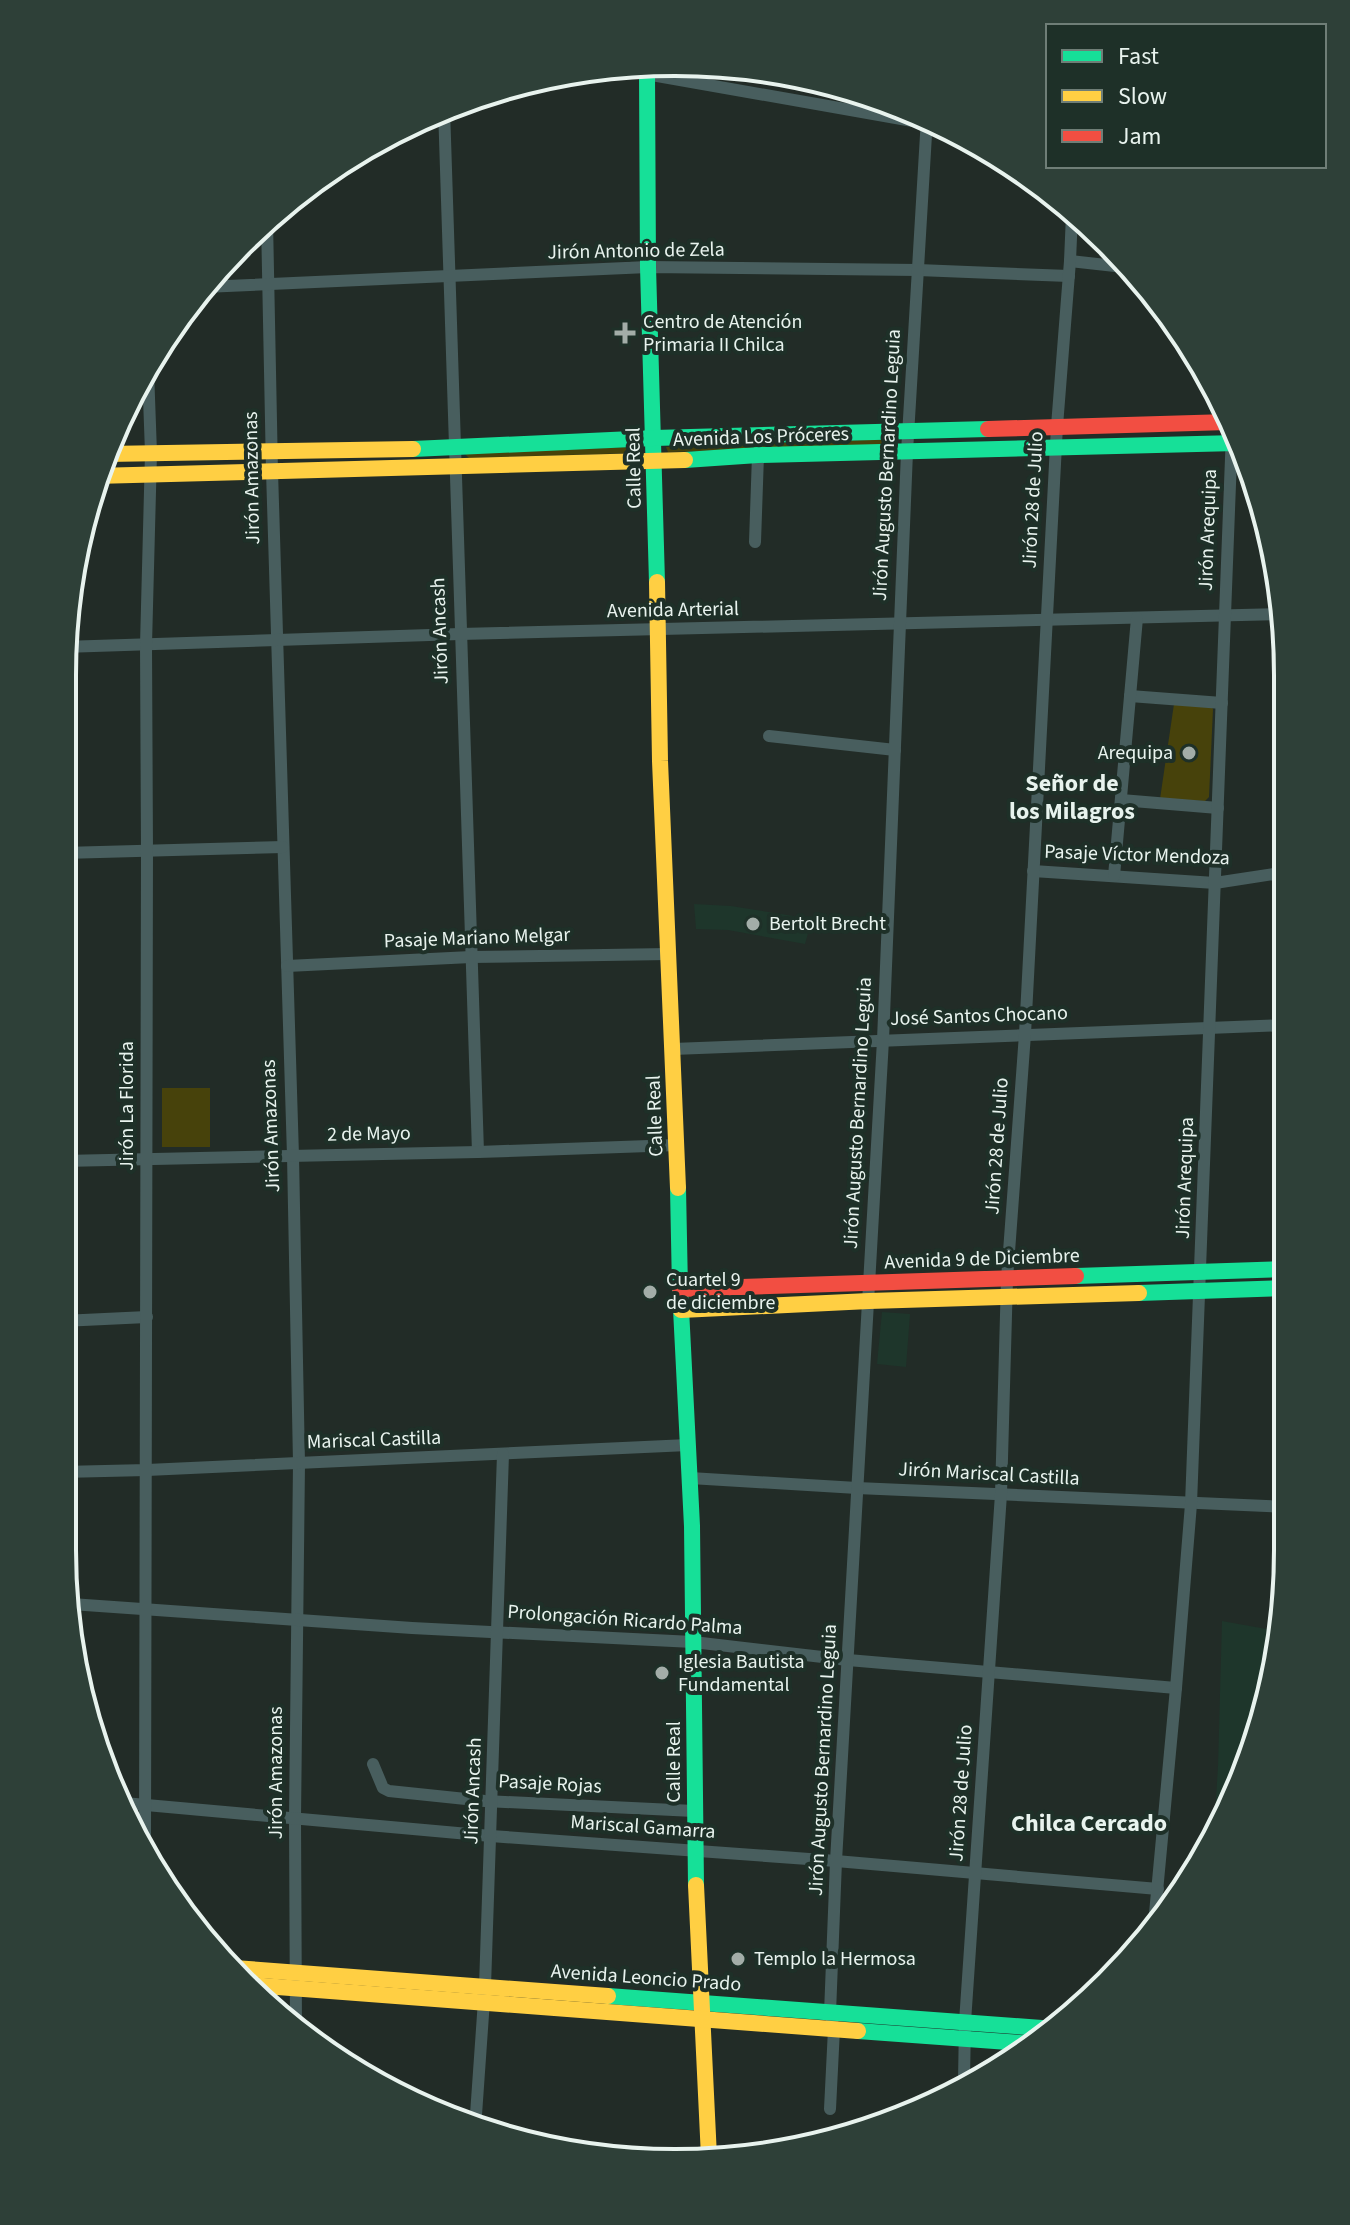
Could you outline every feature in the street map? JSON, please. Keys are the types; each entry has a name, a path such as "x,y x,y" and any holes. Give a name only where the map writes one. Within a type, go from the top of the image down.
{"main road":[{"name":"Calle Real","path":"646,77 660,761 690,1478 695,1850 708,2148"},
{"name":"Avenida Los Próceres","path":"119,454 454,448 654,438 1217,422"},
{"name":"Avenida Los Próceres","path":"110,476 654,462 758,455 1056,449 1225,439"},
{"name":"Avenida 9 de Diciembre","path":"680,1289 1274,1269"},
{"name":"Avenida 9 de Diciembre","path":"681,1310 1274,1289"},
{"name":"Avenida Leoncio Prado","path":"248,1971 297,1980 965,2031 1034,2029"},
{"name":"Avenida Leoncio Prado","path":"262,1984 297,1980"},
{"name":"Avenida Leoncio Prado","path":"965,2031 1018,2041"}],"street":[{"path":"686,76 874,110"},
{"name":"Jirón Ancash","path":"445,123 478,1152"},
{"name":"Jirón Augusto Bernardino Leguia","path":"830,2109 836,1861 883,1040 908,430 926,132"},
{"name":"Jirón 28 de Julio","path":"964,2074 1001,1494 1007,1279 1025,1034 1057,426 1071,226"},
{"name":"Jirón Amazonas","path":"267,236 299,1463 296,2014"},
{"path":"1070,261 1112,266"},
{"name":"Jirón Antonio de Zela","path":"219,287 648,267 918,270 1069,276"},
{"name":"Jirón La Florida","path":"145,1829 146,645 151,453 149,389"},
{"path":"755,542 758,455"},
{"name":"Jirón Arequipa","path":"1156,1907 1191,1504 1232,457"},
{"name":"Avenida Arterial","path":"77,647 1271,614"},
{"path":"1114,876 1137,618"},
{"path":"1130,696 1222,703"},
{"path":"769,736 895,750"},
{"path":"1121,800 1218,808"},
{"path":"76,853 283,847"},
{"name":"Pasaje Víctor Mendoza","path":"1033,871 1215,883 1274,874"},
{"name":"Pasaje Mariano Melgar","path":"287,966 471,957 669,954"},
{"name":"José Santos Chocano","path":"673,1049 1274,1025"},
{"name":"2 de Mayo","path":"76,1161 677,1145"},
{"path":"76,1320 147,1317"},
{"name":"Mariscal Castilla","path":"76,1472 688,1445"},
{"name":"Jirón Ancash","path":"476,2115 485,1994 493,1801 503,1454"},
{"name":"Jirón Mariscal Castilla","path":"690,1478 1274,1507"},
{"name":"Prolongación Ricardo Palma","path":"79,1605 412,1628 693,1642 848,1660 1176,1688"},
{"name":"Pasaje Rojas","path":"373,1764 383,1788 389,1791 493,1801 694,1811"},
{"name":"Mariscal Gamarra","path":"133,1804 491,1836 836,1861 1158,1889"}],"shaded area":[{"path":"896,439 898,445 668,452 666,447"},
{"path":"633,447 635,453 469,458 464,453"},
{"name":"Arequipa","path":"1174,704 1211,706 1213,709 1209,797 1205,801 1160,799"},
{"name":"Bertolt Brecht","path":"694,904 731,906 812,919 805,944 728,930 696,929"},
{"path":"162,1088 210,1088 210,1147 162,1147"},
{"path":"882,1312 910,1314 906,1367 877,1364"},
{"path":"1222,1621 1269,1629 1254,1705 1216,1807"}],"traffic: fast":[{"path":"647,77 648,267 657,582"},
{"path":"413,449 654,438 988,429"},
{"path":"685,460 758,455 1227,443"},
{"path":"678,1188 692,1526 696,1885"},
{"path":"1076,1276 1274,1269"},
{"path":"1139,1293 1274,1288"},
{"path":"608,1996 1036,2028"},
{"path":"858,2031 1015,2043"}],"traffic: slow":[{"path":"119,454 413,449"},
{"path":"110,476 685,460"},
{"path":"657,582 660,761 678,1188"},
{"path":"681,1310 1139,1293"},
{"path":"696,1885 709,2148"},
{"path":"246,1969 608,1996"},
{"path":"264,1986 858,2031"}],"traffic: jam":[{"path":"988,429 1217,422"},
{"path":"680,1289 1076,1276"}],"place":[{"name":"Centro de Atención Primaria II Chilca","path":"625,333"},
{"name":"Arequipa","path":"1189,753"},
{"name":"Bertolt Brecht","path":"753,924"},
{"name":"Cuartel 9 de diciembre","path":"650,1292"},
{"name":"Iglesia Bautista Fundamental","path":"662,1673"},
{"name":"Templo la Hermosa","path":"738,1959"}],"district":[{"name":"Señor de los Milagros","path":"1072,797"},
{"name":"Chilca Cercado","path":"1089,1823"}]}
